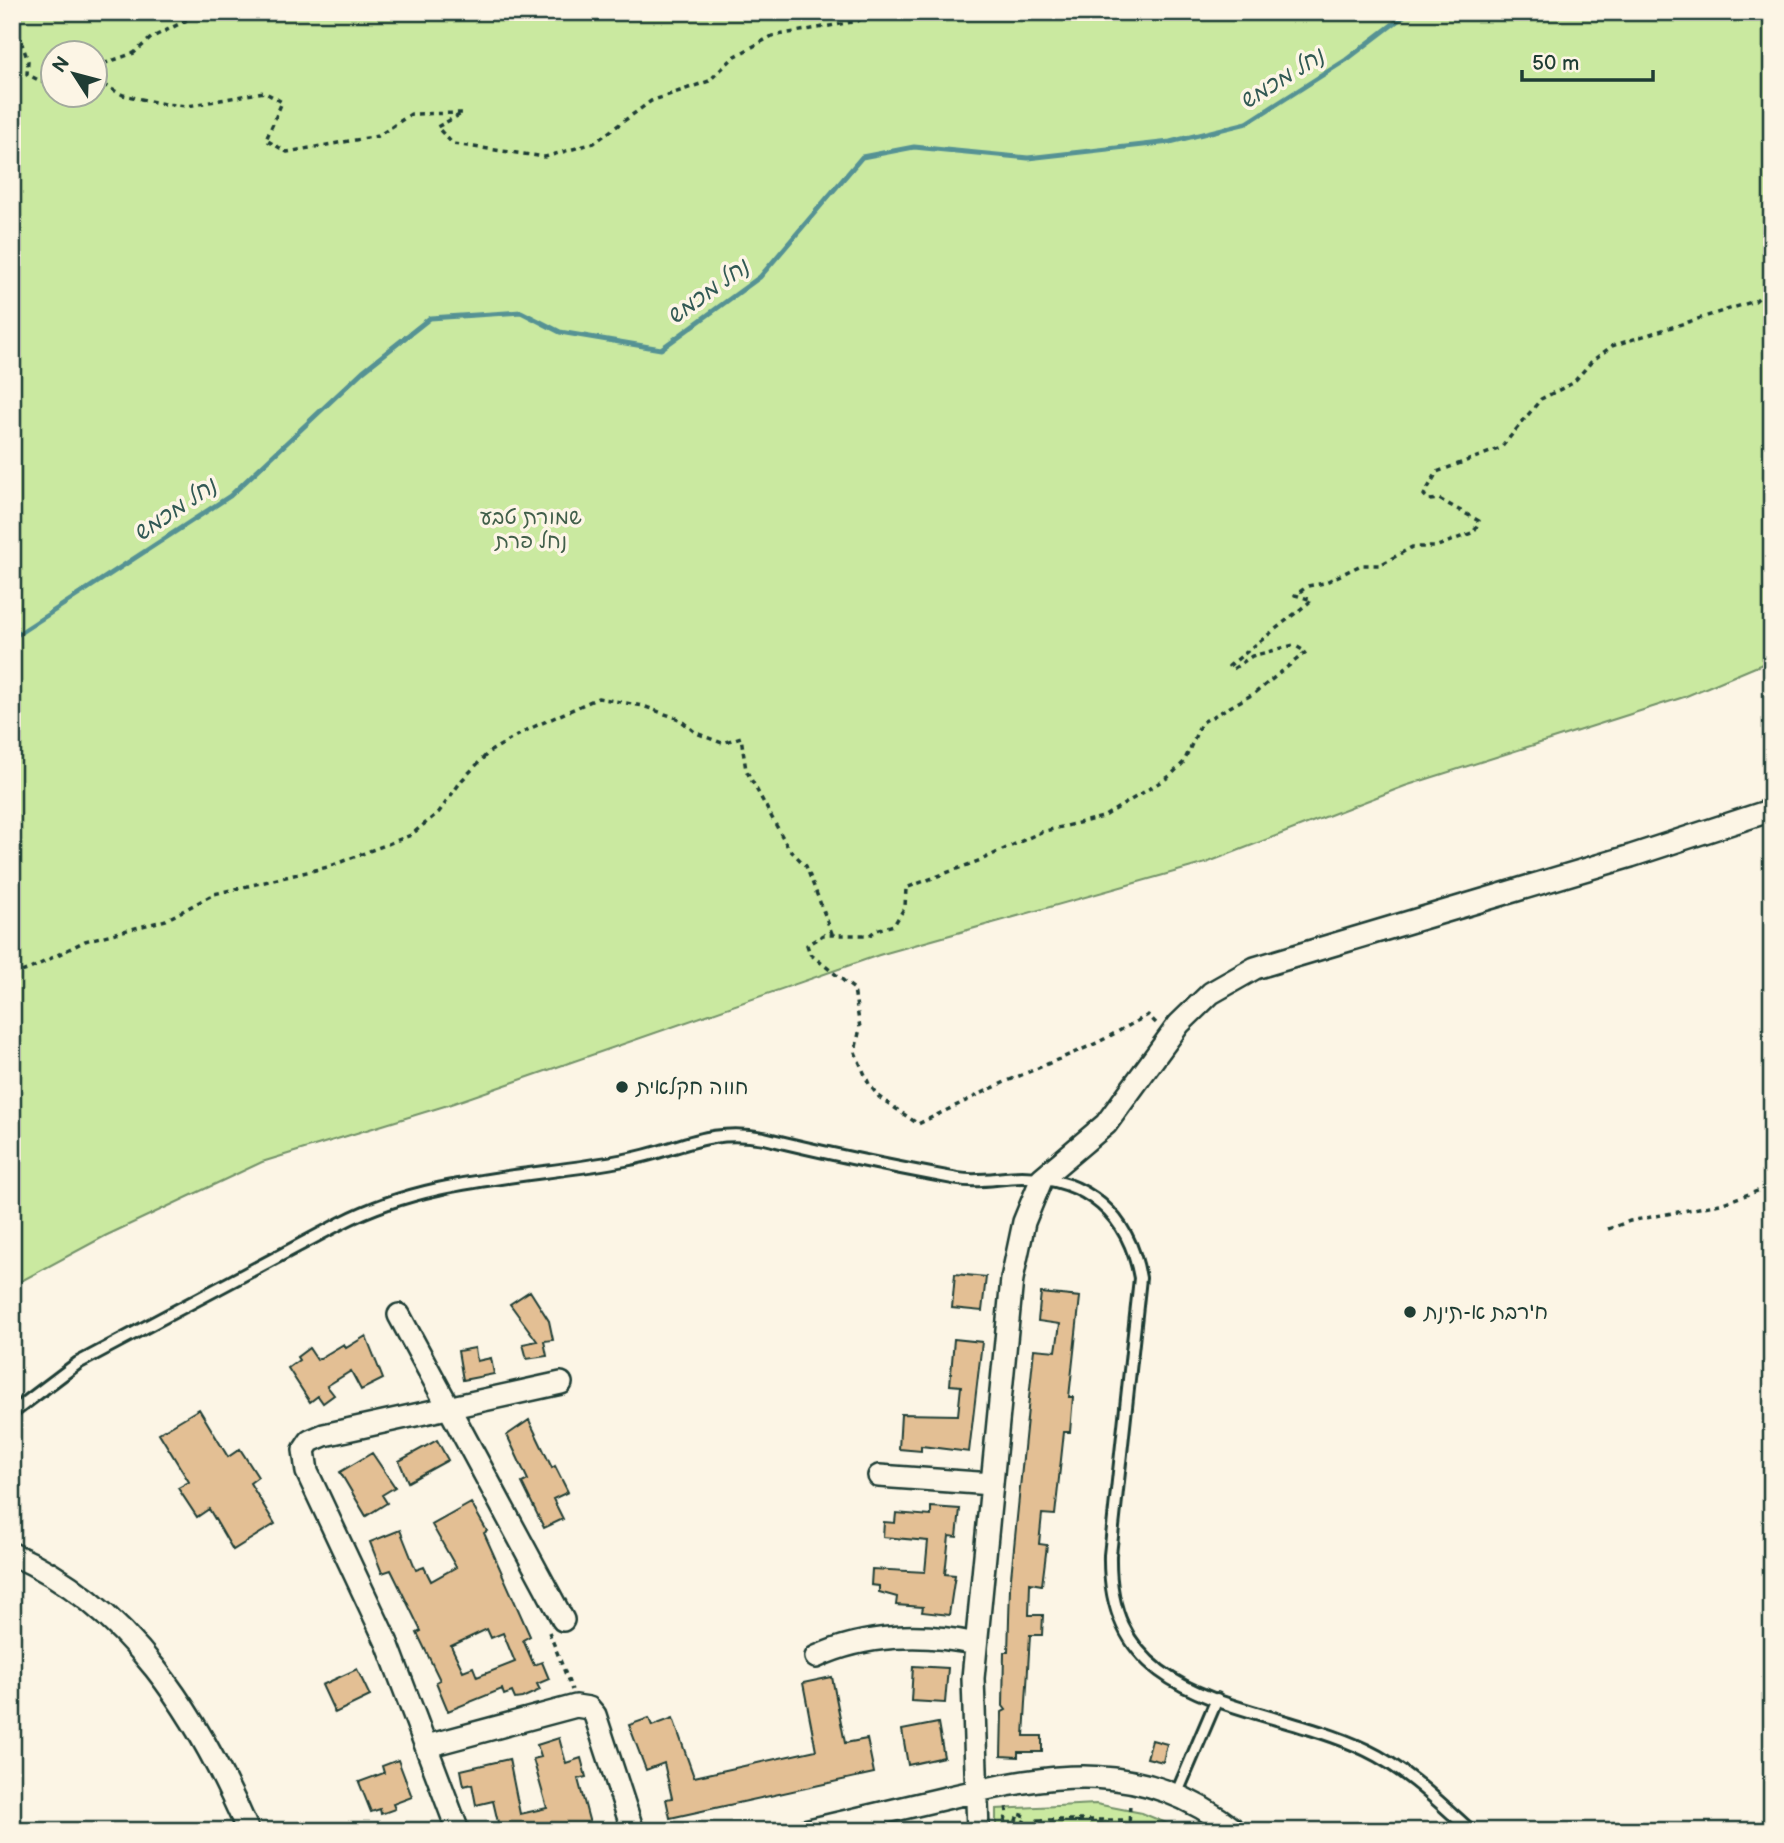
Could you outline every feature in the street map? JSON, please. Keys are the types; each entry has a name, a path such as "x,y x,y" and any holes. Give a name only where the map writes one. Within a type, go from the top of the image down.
{"street":[{"path":"978,1831 972,1704 976,1644 1015,1256 1028,1211 1042,1178 1105,1124 1169,1037 1211,993 1255,968 1618,860 1772,810"},
{"path":"400,1315 563,1620"},
{"path":"458,1831 379,1624 307,1472 303,1455 310,1441 324,1434 561,1382"},
{"path":"879,1476 992,1484"},
{"path":"12,1554 72,1585 128,1634 183,1704 248,1831"},
{"path":"816,1657 848,1644 880,1639 928,1638 976,1644"},
{"path":"427,1746 579,1706 589,1708 595,1715 633,1831"},
{"path":"805,1831 975,1791 1063,1776 1106,1776 1131,1781 1176,1796 1236,1831"}],"lane":[{"path":"12,1413 78,1363 317,1235 367,1210 435,1188 639,1158 699,1138 732,1135 764,1138 962,1180 1042,1178 1074,1187 1101,1203 1128,1236 1138,1267 1139,1303 1110,1555 1110,1577 1117,1616 1129,1641 1146,1661 1178,1684 1316,1730 1376,1755 1410,1778 1471,1831"},
{"path":"1176,1796 1217,1699"}],"path":[{"path":"108,62 134,53 151,38 187,20 192,12"},
{"path":"108,87 123,95 188,106 264,92 282,102 266,140 287,152 378,136 411,114 463,113 437,127 453,144 545,157 594,143 651,101 709,81 734,57 772,36 858,21 869,12"},
{"path":"12,44 21,41 28,61 27,74 38,80"},
{"path":"1169,1037 1148,1015 1088,1047 1005,1082 918,1124 879,1097 869,1084 855,1052 860,1028 854,989 810,954 807,945 822,935 870,935 876,930 894,925 905,907 905,888 981,860 1041,832 1103,817 1170,776 1184,762 1201,723 1255,693 1306,652 1294,645 1252,656 1233,669 1229,666 1312,600 1295,595 1308,586 1324,583 1361,565 1380,565 1412,547 1435,547 1474,532 1479,521 1438,499 1429,500 1424,495 1437,472 1501,448 1541,399 1573,383 1592,361 1612,346 1755,301 1772,286"},
{"path":"12,975 30,969 85,940 166,920 214,894 328,867 411,835 439,812 462,780 489,752 529,729 598,698 643,706 679,719 696,733 722,743 741,737 746,770 789,849 806,866 833,936"},
{"path":"1608,1229 1630,1221 1720,1205 1772,1186"},
{"path":"563,1620 547,1627 579,1706"},
{"path":"1129,1831 1131,1781"},
{"path":"1001,1831 1007,1814 1005,1785"},
{"path":"1013,1831 1018,1814 1026,1815 1020,1831"},
{"path":"1038,1820 1130,1820"},
{"path":"1034,1831 1038,1820"},
{"path":"1038,1820 1043,1824 1044,1831"}],"green space":[{"name":"שמורת טבע נחל פרת","path":"12,12 1772,12 1772,660 1684,697 1405,786 1206,863 879,955 448,1105 262,1162 105,1236 12,1286"},
{"path":"1096,1804 1142,1813 1178,1828 1178,1831 996,1831 996,1809"}],"building":[{"path":"955,1274 986,1277 982,1311 952,1308"},
{"path":"530,1291 549,1321 553,1340 544,1341 547,1356 527,1359 523,1344 537,1341 510,1304"},
{"path":"1041,1293 1080,1297 1069,1397 1073,1397 1070,1432 1064,1432 1055,1515 1042,1514 1039,1544 1047,1545 1042,1585 1030,1583 1029,1615 1043,1615 1042,1635 1030,1635 1024,1736 1042,1736 1042,1752 1018,1752 1018,1757 1001,1756 1002,1712 1006,1710 1003,1706 1004,1652 1008,1652 1010,1587 1034,1349 1056,1351 1060,1324 1038,1321"},
{"path":"366,1336 383,1379 361,1390 351,1371 327,1386 334,1395 323,1403 318,1396 310,1402 288,1368 299,1360 297,1357 309,1348 317,1360 344,1344 346,1348"},
{"path":"954,1339 982,1342 969,1452 921,1446 921,1451 899,1449 901,1414 958,1415 961,1386 950,1385"},
{"path":"475,1348 477,1361 491,1358 494,1374 463,1380 458,1351"},
{"path":"199,1409 228,1457 240,1449 258,1477 250,1483 275,1524 233,1550 209,1509 197,1517 178,1488 189,1482 159,1433"},
{"path":"529,1420 552,1468 555,1466 568,1492 553,1499 563,1519 544,1528 522,1483 528,1480 507,1435"},
{"path":"437,1440 448,1460 408,1482 399,1461"},
{"path":"372,1453 395,1487 382,1495 387,1503 366,1516 340,1472"},
{"path":"471,1503 487,1531 484,1533 530,1636 523,1640 534,1665 542,1662 549,1679 537,1684 540,1690 515,1699 512,1692 504,1695 502,1689 448,1711 436,1682 440,1680 417,1633 421,1631 391,1570 382,1573 370,1542 400,1530 416,1570 424,1567 431,1581 456,1567 432,1525","holes":["487,1629 491,1638 503,1633 515,1662 477,1677 473,1667 463,1671 451,1646"]},
{"path":"931,1507 960,1509 957,1537 949,1536 945,1574 955,1575 949,1615 922,1612 923,1607 896,1605 897,1597 879,1592 879,1586 871,1585 872,1569 925,1572 928,1541 883,1537 884,1522 895,1523 896,1513 931,1516"},
{"path":"913,1666 948,1668 945,1703 911,1701"},
{"path":"357,1669 370,1696 335,1713 322,1685"},
{"path":"832,1677 845,1743 867,1739 874,1773 670,1818 666,1799 672,1798 664,1763 646,1770 629,1725 649,1718 652,1726 673,1718 694,1777 816,1750 803,1683"},
{"path":"938,1723 944,1757 908,1765 902,1730"},
{"path":"559,1738 566,1763 581,1758 586,1777 578,1779 592,1831 500,1831 493,1801 476,1805 472,1784 464,1786 461,1770 509,1759 520,1814 547,1808 533,1759 541,1757 537,1745"},
{"path":"1152,1740 1167,1744 1163,1762 1147,1758"},
{"path":"398,1760 412,1797 393,1804 395,1809 381,1814 380,1809 371,1812 359,1782 384,1773 382,1766"}],"waterway":[{"name":"נחל מכמש","path":"12,638 230,496 363,371 430,318 521,312 560,332 661,349 760,277 862,157 914,147 1028,158 1170,142 1247,123 1346,60 1409,12"}],"place":[{"name":"חווה חקלאית","path":"622,1087"},
{"name":"ח'רבת א-תינת","path":"1410,1312"}]}
